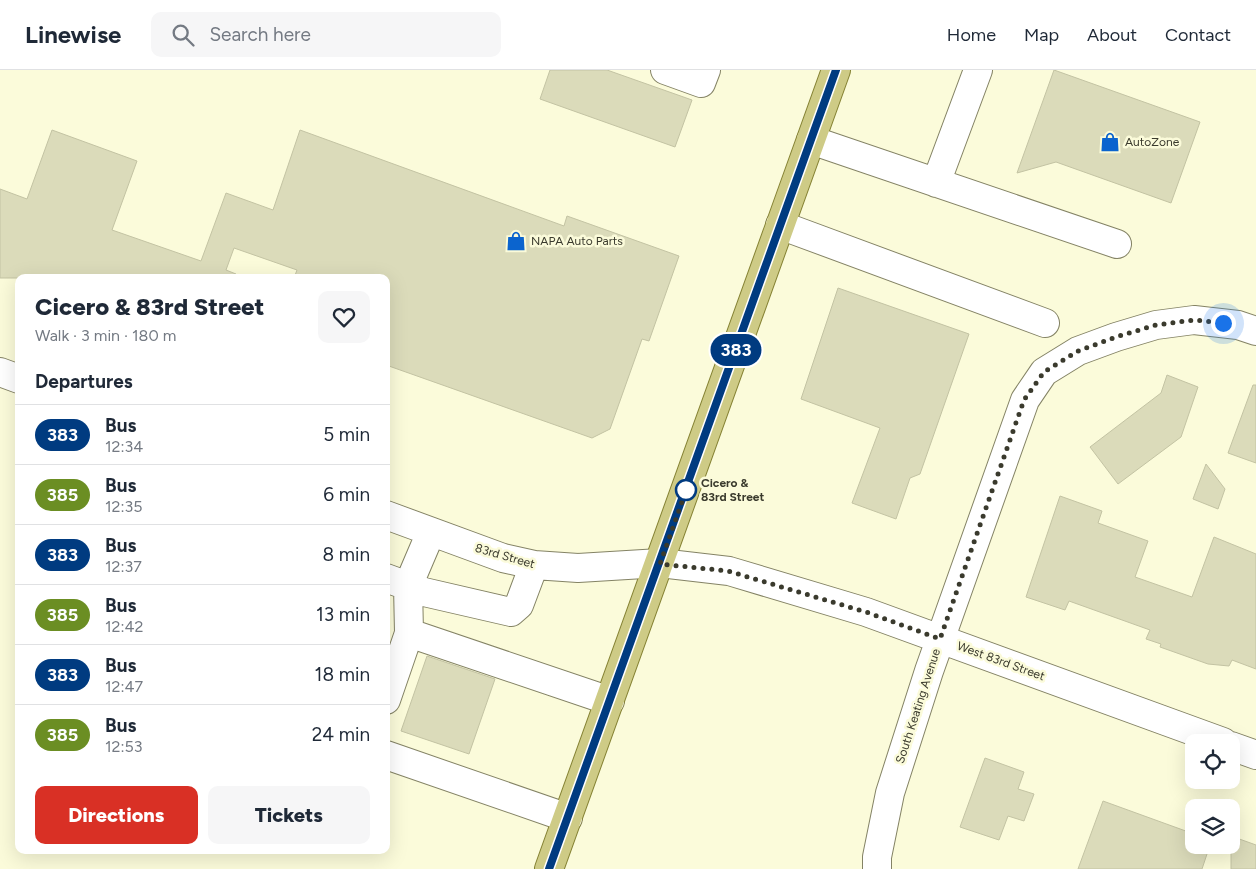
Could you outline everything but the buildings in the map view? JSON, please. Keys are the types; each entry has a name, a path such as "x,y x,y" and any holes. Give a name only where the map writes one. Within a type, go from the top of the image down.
{"main road":[{"path":"549,869 836,70"}],"street":[{"path":"665,70 701,83 706,70"},
{"path":"936,182 978,70"},
{"path":"810,140 1117,244"},
{"path":"780,225 1045,323"},
{"name":"South Keating Avenue","path":"877,869 877,857 890,793 940,639 1024,400 1044,372 1078,351 1116,337 1156,325 1194,320 1238,325 1256,330"},
{"path":"0,372 15,378"},
{"name":"83rd Street","path":"390,517 503,558 534,565 578,568 660,564"},
{"path":"390,688 409,633 397,582 431,532"},
{"name":"West 83rd Street","path":"660,564 728,571 866,612 1201,734"},
{"path":"397,582 424,592 511,612 519,604 534,565"},
{"path":"409,633 610,701"},
{"path":"1240,749 1256,755"},
{"path":"390,756 568,818"}],"bus line":[{"name":"383","path":"549,869 836,70"}],"place":[{"name":"AutoZone","path":"1110,142"},
{"name":"NAPA Auto Parts","path":"516,241"},
{"name":"Cicero & 83rd Street","path":"686,490"}],"route":[{"path":"686,490 687,488 660,564 728,571 866,612 940,639 1024,400 1044,372 1078,351 1156,325 1194,320 1223,323"}]}
